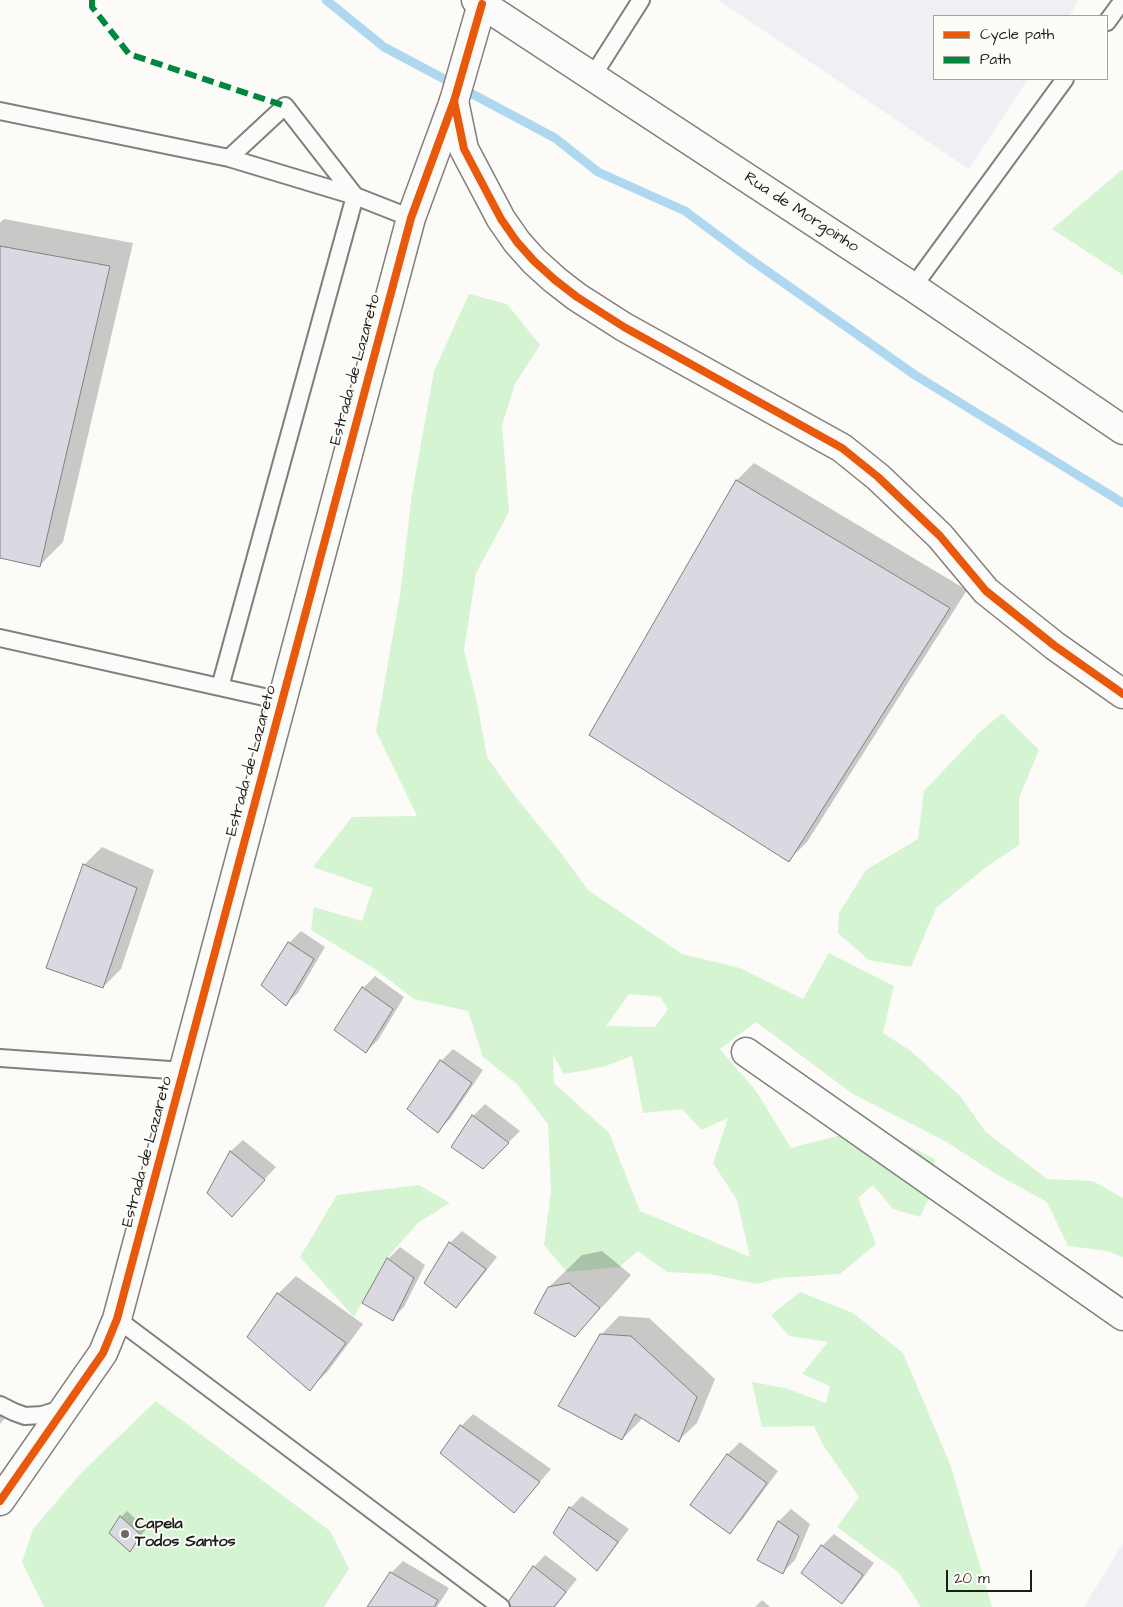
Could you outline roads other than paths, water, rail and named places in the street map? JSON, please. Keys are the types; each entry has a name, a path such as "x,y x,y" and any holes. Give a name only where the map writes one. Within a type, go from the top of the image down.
{"street":[{"name":"Rua de Morgoinho","path":"479,2 913,287 1123,430"},
{"name":"Estrada de Lazareto","path":"0,1501 104,1353 117,1318 411,218 454,101 479,2"},
{"path":"454,101 464,148 501,219 517,242 555,280 577,297 624,327 842,448 878,477 940,536 986,591 1055,646 1123,694"},
{"path":"746,1052 1123,1316"}],"lane":[{"path":"592,76 641,0"},
{"path":"1108,21 1123,0"},
{"path":"913,287 1064,80"},
{"path":"229,158 285,106 355,196"},
{"path":"0,111 229,158 355,196 411,218"},
{"path":"220,687 355,196"},
{"path":"0,638 282,701"},
{"path":"0,1058 184,1071"},
{"path":"117,1318 501,1607"},
{"path":"0,1405 25,1416 42,1415 54,1411 71,1401"}],"waterway":[{"path":"326,0 384,47 555,138 598,172 685,211 915,375 1123,503"}],"place":[{"name":"Capela Todos Santos","path":"125,1534"}]}
